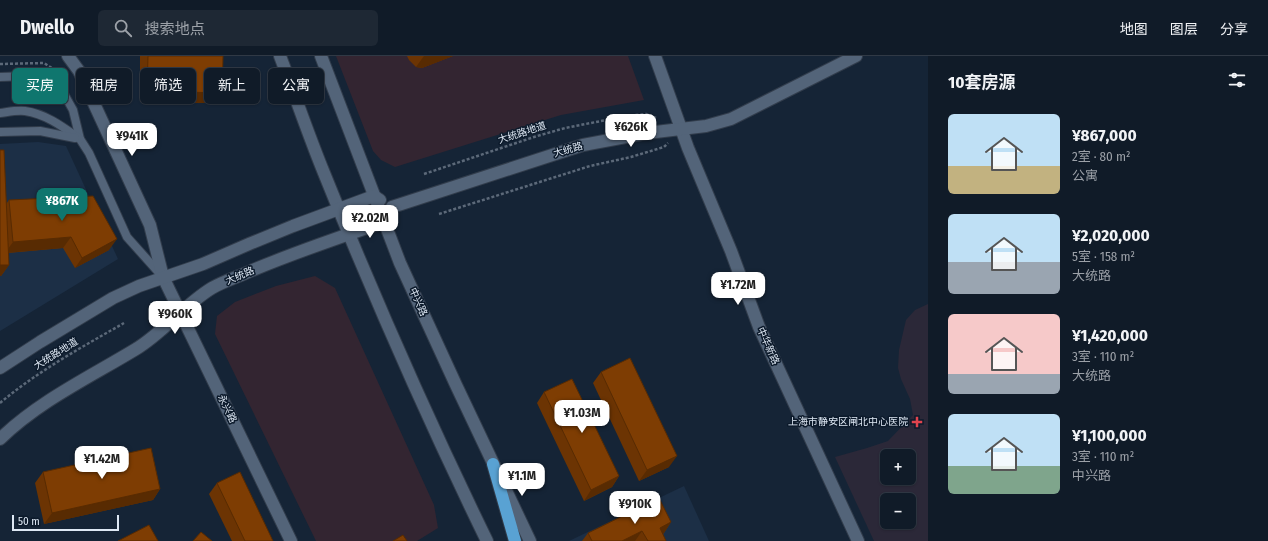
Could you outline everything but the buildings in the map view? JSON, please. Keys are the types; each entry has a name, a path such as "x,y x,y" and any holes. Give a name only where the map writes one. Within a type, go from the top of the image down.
{"highway":[{"path":"493,464 515,541"}],"street":[{"name":"永兴路","path":"68,56 79,71 150,225 163,277 290,541"},
{"path":"280,56 323,171 407,371 487,541"},
{"name":"中兴路","path":"321,56 384,222 404,270 530,541"},
{"name":"中华新路","path":"655,56 681,130 731,251 759,327 858,541"},
{"name":"大统路","path":"392,207 583,145 647,133 706,126 731,119 856,56"},
{"path":"0,368 113,298 139,286 203,264 338,208 374,196 392,207 384,222"},
{"name":"大统路","path":"0,440 45,404 137,348 160,332 196,299 214,287 302,251 384,222"}],"lane":[{"path":"0,77 29,76 40,78 51,83 64,94 72,110 80,139 127,237 163,277"},
{"path":"0,113 24,111 42,115 59,124 80,139"},
{"path":"0,132 40,131 80,139"}],"path":[{"name":"大统路地道","path":"424,174 534,137 588,123 627,116"},
{"path":"439,214 590,166 631,157"},
{"name":"大统路地道","path":"0,403 29,380 55,363 124,323"}],"shaded area":[{"path":"336,56 628,56 644,100 561,115 395,167 381,160 373,151"},
{"path":"38,142 66,146 118,259 0,331 0,144"},
{"path":"315,276 335,288 434,505 438,528 417,541 316,541 215,334 217,316 235,302 276,286"},
{"name":"上海市静安区闸北中心医院","path":"928,304 928,541 874,541 835,457 888,441 913,415 910,399 898,368 899,350 906,320 915,310"},
{"path":"684,486 709,541 569,541"}],"place":[{"name":"上海市静安区闸北中心医院","path":"917,422"}]}
